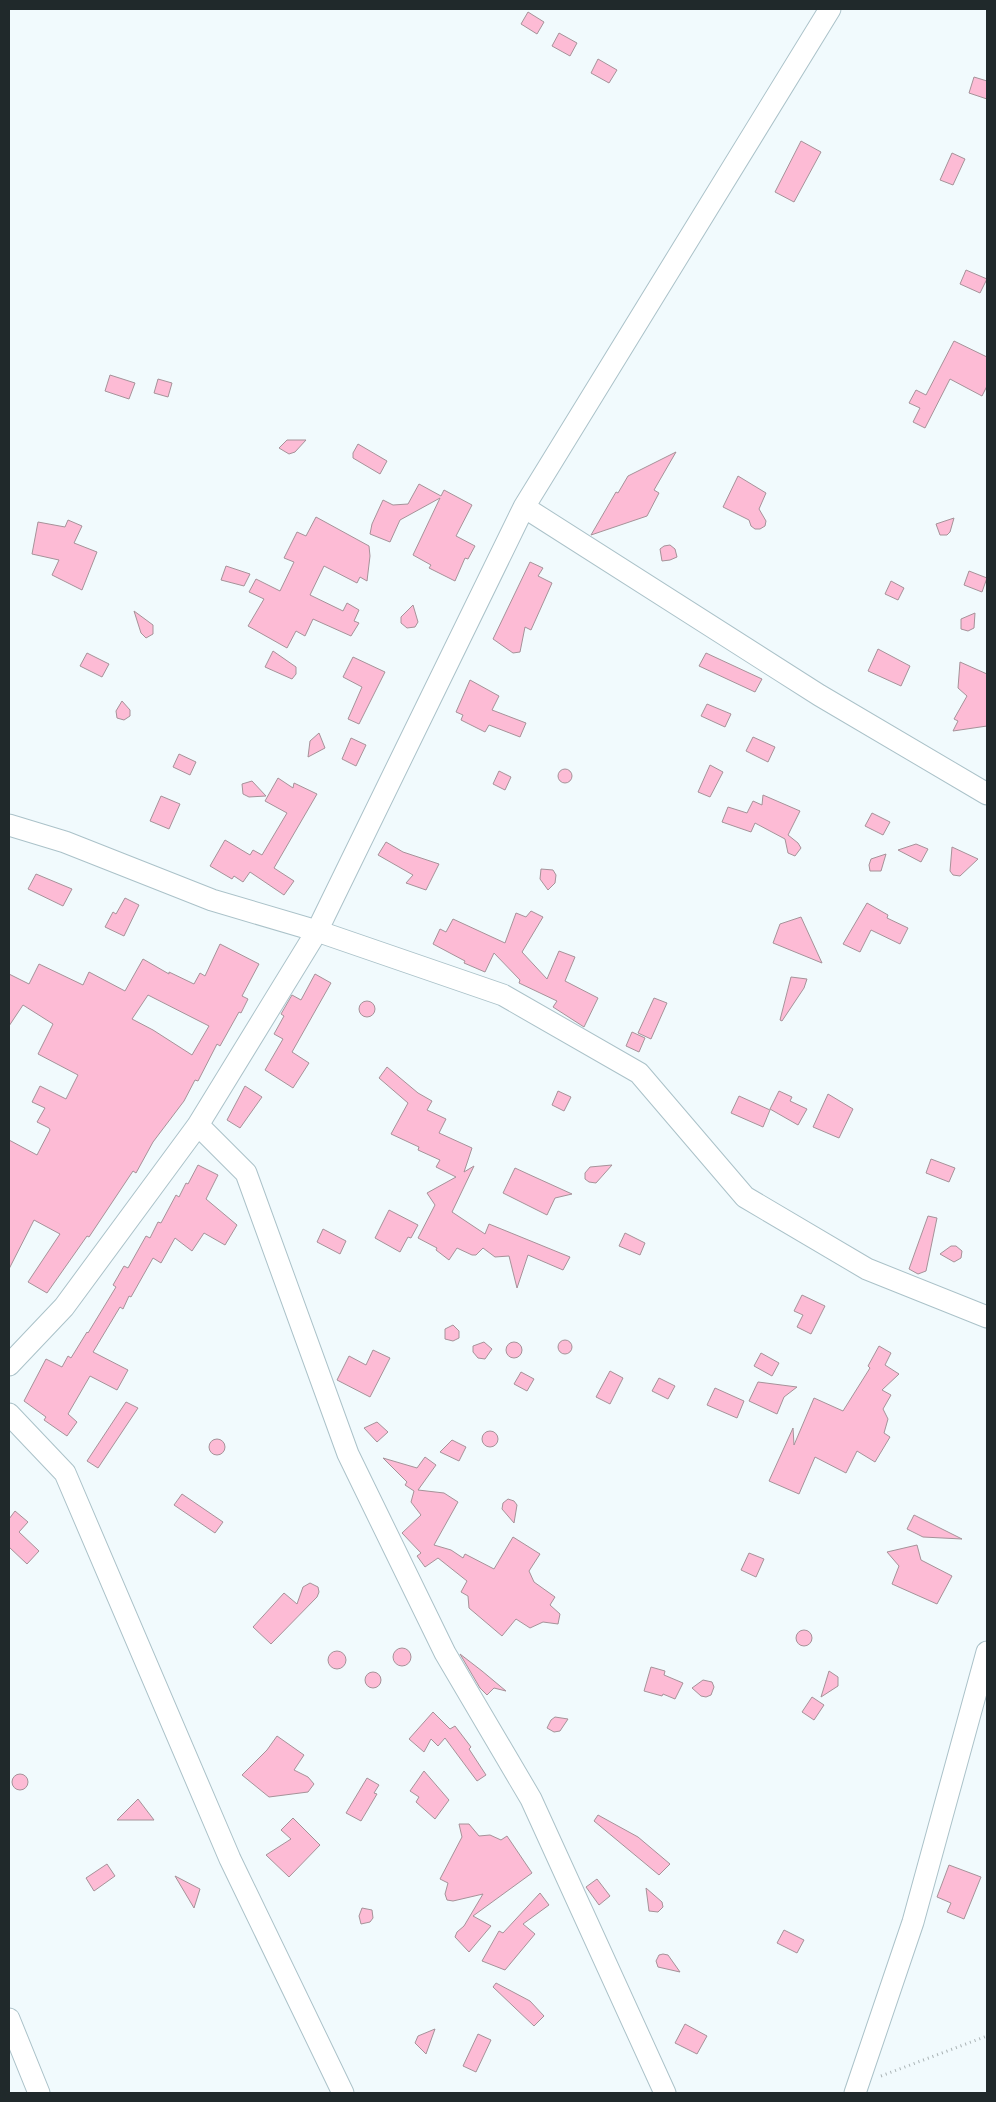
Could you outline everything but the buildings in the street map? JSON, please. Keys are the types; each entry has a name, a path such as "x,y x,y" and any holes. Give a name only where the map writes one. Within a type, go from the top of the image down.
{"street":[{"path":"9,1365 64,1307 198,1126 317,931 524,507 830,9"},
{"path":"524,507 819,695 987,794"},
{"path":"9,825 65,842 212,900 317,931 502,994 639,1072 745,1197 867,1269 987,1317"},
{"path":"198,1126 246,1173 348,1454 445,1653 531,1799 665,2093"},
{"path":"9,1414 65,1473 230,1859 342,2093"},
{"path":"852,2090 913,1922 980,1706 987,1652"},
{"path":"9,2019 39,2093"}],"path":[{"path":"852,2090 987,2036"}]}
